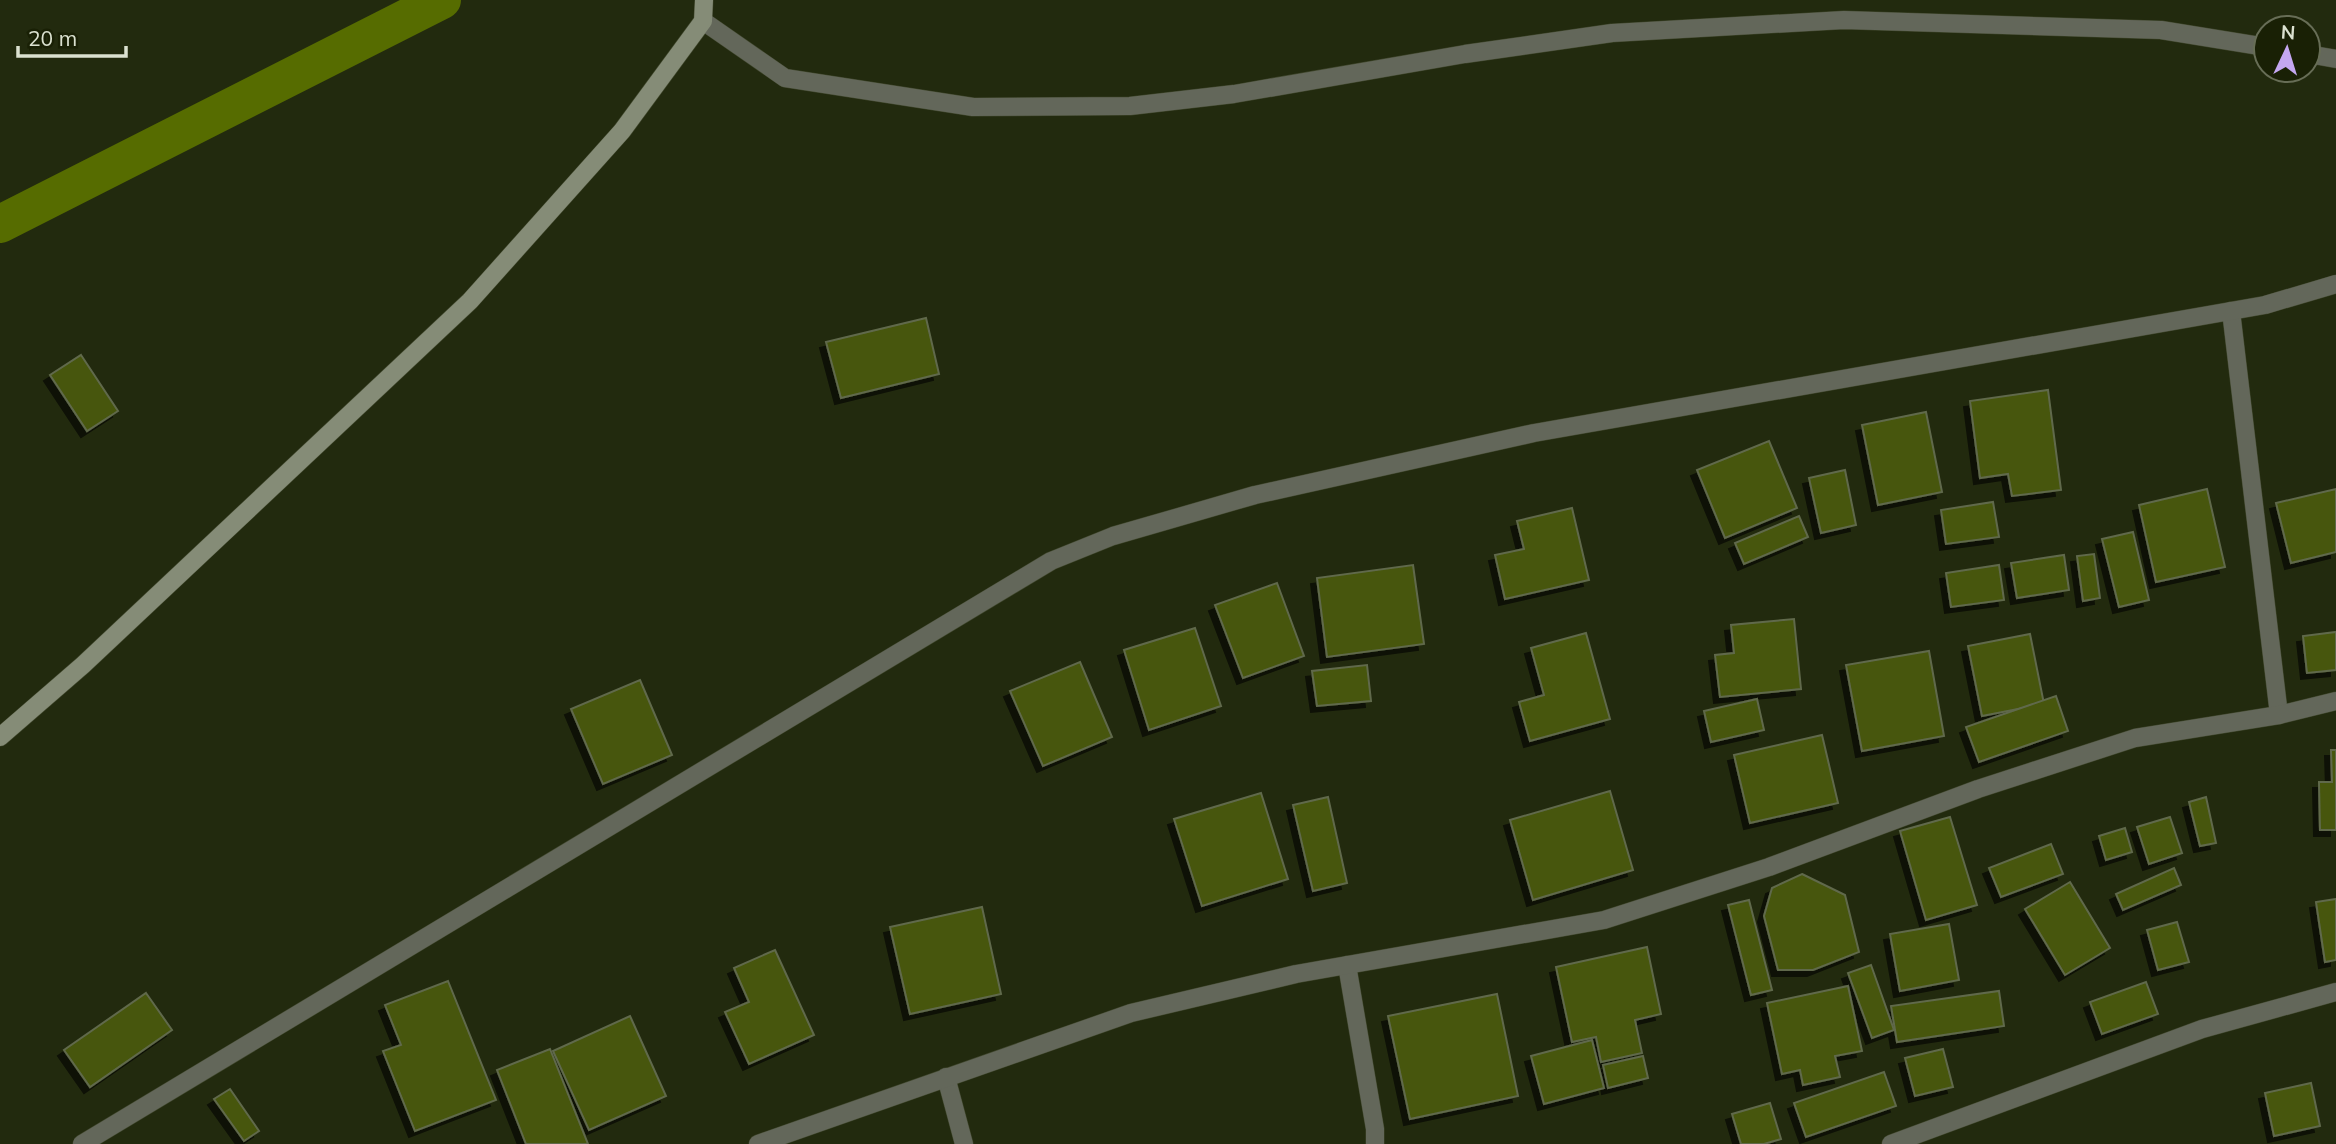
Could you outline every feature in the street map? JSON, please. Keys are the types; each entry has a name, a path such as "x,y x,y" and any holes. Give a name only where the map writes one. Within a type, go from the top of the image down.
{"main road":[{"path":"0,737 93,656 470,301 622,131 703,21 704,0"}],"street":[{"path":"703,21 785,78 973,107 1130,106 1234,94 1465,54 1612,33 1844,20 2161,30 2252,45"},
{"path":"82,1144 1051,561 1112,536 1255,495 1534,433 2265,305 2336,284"},
{"path":"2231,311 2279,715"},
{"path":"758,1144 1131,1013 1296,974 1604,920 1769,867 1978,789 2135,738 2279,715 2336,701"},
{"path":"1347,965 1375,1129 1375,1144"},
{"path":"1891,1144 2202,1029 2336,992"},
{"path":"946,1077 964,1144"}],"building":[{"path":"926,318 939,374 841,398 826,342"},
{"path":"81,355 118,411 87,431 50,375"},
{"path":"2048,390 2061,490 2012,496 2008,474 1980,478 1970,401"},
{"path":"1926,412 1942,492 1878,505 1862,425"},
{"path":"1769,441 1797,508 1725,538 1697,470"},
{"path":"1845,470 1856,525 1821,533 1809,478"},
{"path":"2207,489 2225,567 2156,582 2139,505"},
{"path":"2336,489 2336,552 2291,563 2276,503"},
{"path":"1993,502 1999,537 1946,544 1941,510"},
{"path":"1572,508 1589,580 1505,599 1495,555 1524,549 1517,521"},
{"path":"1799,516 1808,537 1744,564 1735,543"},
{"path":"2133,532 2149,600 2119,607 2102,539"},
{"path":"2094,554 2100,598 2083,601 2077,556"},
{"path":"2064,555 2069,590 2017,598 2011,563"},
{"path":"1413,565 1424,644 1327,657 1317,578"},
{"path":"1999,565 2004,600 1951,607 1946,573"},
{"path":"1277,583 1304,656 1243,678 1215,605"},
{"path":"1794,619 1801,689 1720,697 1715,655 1734,653 1731,625"},
{"path":"1195,628 1221,706 1149,730 1124,650"},
{"path":"2336,632 2336,670 2307,673 2303,636"},
{"path":"1586,633 1610,719 1530,741 1519,702 1544,695 1531,648"},
{"path":"2030,634 2044,704 1982,716 1968,646"},
{"path":"1929,651 1944,736 1862,751 1846,665"},
{"path":"1080,662 1112,737 1043,766 1010,691"},
{"path":"1367,665 1371,701 1317,706 1312,671"},
{"path":"640,680 672,755 603,784 571,709"},
{"path":"2056,696 2068,731 1979,762 1966,727"},
{"path":"1757,699 1764,730 1711,742 1704,711"},
{"path":"1822,735 1838,803 1750,823 1734,755"},
{"path":"2331,750 2336,750 2336,830 2320,830 2319,782 2332,782"},
{"path":"1610,791 1633,870 1533,900 1510,820"},
{"path":"1261,793 1288,879 1202,906 1174,819"},
{"path":"1328,797 1347,883 1313,891 1293,805"},
{"path":"2206,797 2216,843 2200,846 2189,802"},
{"path":"1950,817 1977,905 1926,920 1900,831"},
{"path":"2170,817 2182,853 2149,864 2137,827"},
{"path":"2125,828 2132,852 2106,860 2099,836"},
{"path":"2051,844 2063,874 2001,897 1989,868"},
{"path":"2174,868 2181,885 2123,910 2116,894"},
{"path":"1802,874 1845,895 1859,952 1813,970 1778,970 1764,916 1772,888"},
{"path":"2070,882 2110,948 2065,975 2025,909"},
{"path":"2336,899 2336,960 2325,962 2316,902"},
{"path":"1749,900 1772,990 1751,995 1728,905"},
{"path":"982,907 1001,994 910,1014 890,927"},
{"path":"2177,922 2189,962 2158,970 2147,930"},
{"path":"1949,924 1959,980 1900,991 1890,934"},
{"path":"1647,947 1661,1014 1635,1020 1642,1053 1601,1062 1596,1037 1572,1042 1556,967"},
{"path":"775,950 814,1035 749,1064 725,1012 749,1002 734,968"},
{"path":"1871,965 1894,1030 1872,1038 1848,973"},
{"path":"448,981 496,1100 415,1131 383,1051 401,1045 385,1005"},
{"path":"2146,982 2158,1014 2102,1034 2090,1002"},
{"path":"1848,986 1862,1051 1835,1056 1840,1077 1803,1085 1800,1070 1782,1074 1767,1003"},
{"path":"1999,991 2004,1026 1897,1042 1891,1006"},
{"path":"146,993 172,1030 90,1087 64,1050"},
{"path":"1497,994 1518,1096 1410,1119 1388,1016"},
{"path":"630,1016 666,1096 589,1130 553,1051"},
{"path":"1592,1040 1604,1088 1544,1104 1531,1056"},
{"path":"550,1049 588,1144 526,1144 497,1070"},
{"path":"1943,1049 1953,1087 1915,1096 1905,1058"},
{"path":"1643,1056 1648,1078 1608,1088 1603,1065"},
{"path":"1884,1072 1896,1106 1806,1137 1794,1103"},
{"path":"2311,1083 2320,1126 2274,1136 2265,1093"},
{"path":"230,1089 259,1131 244,1141 214,1099"},
{"path":"1770,1103 1781,1139 1764,1144 1741,1144 1732,1114"}],"waterway":[{"path":"0,224 442,0"}]}
